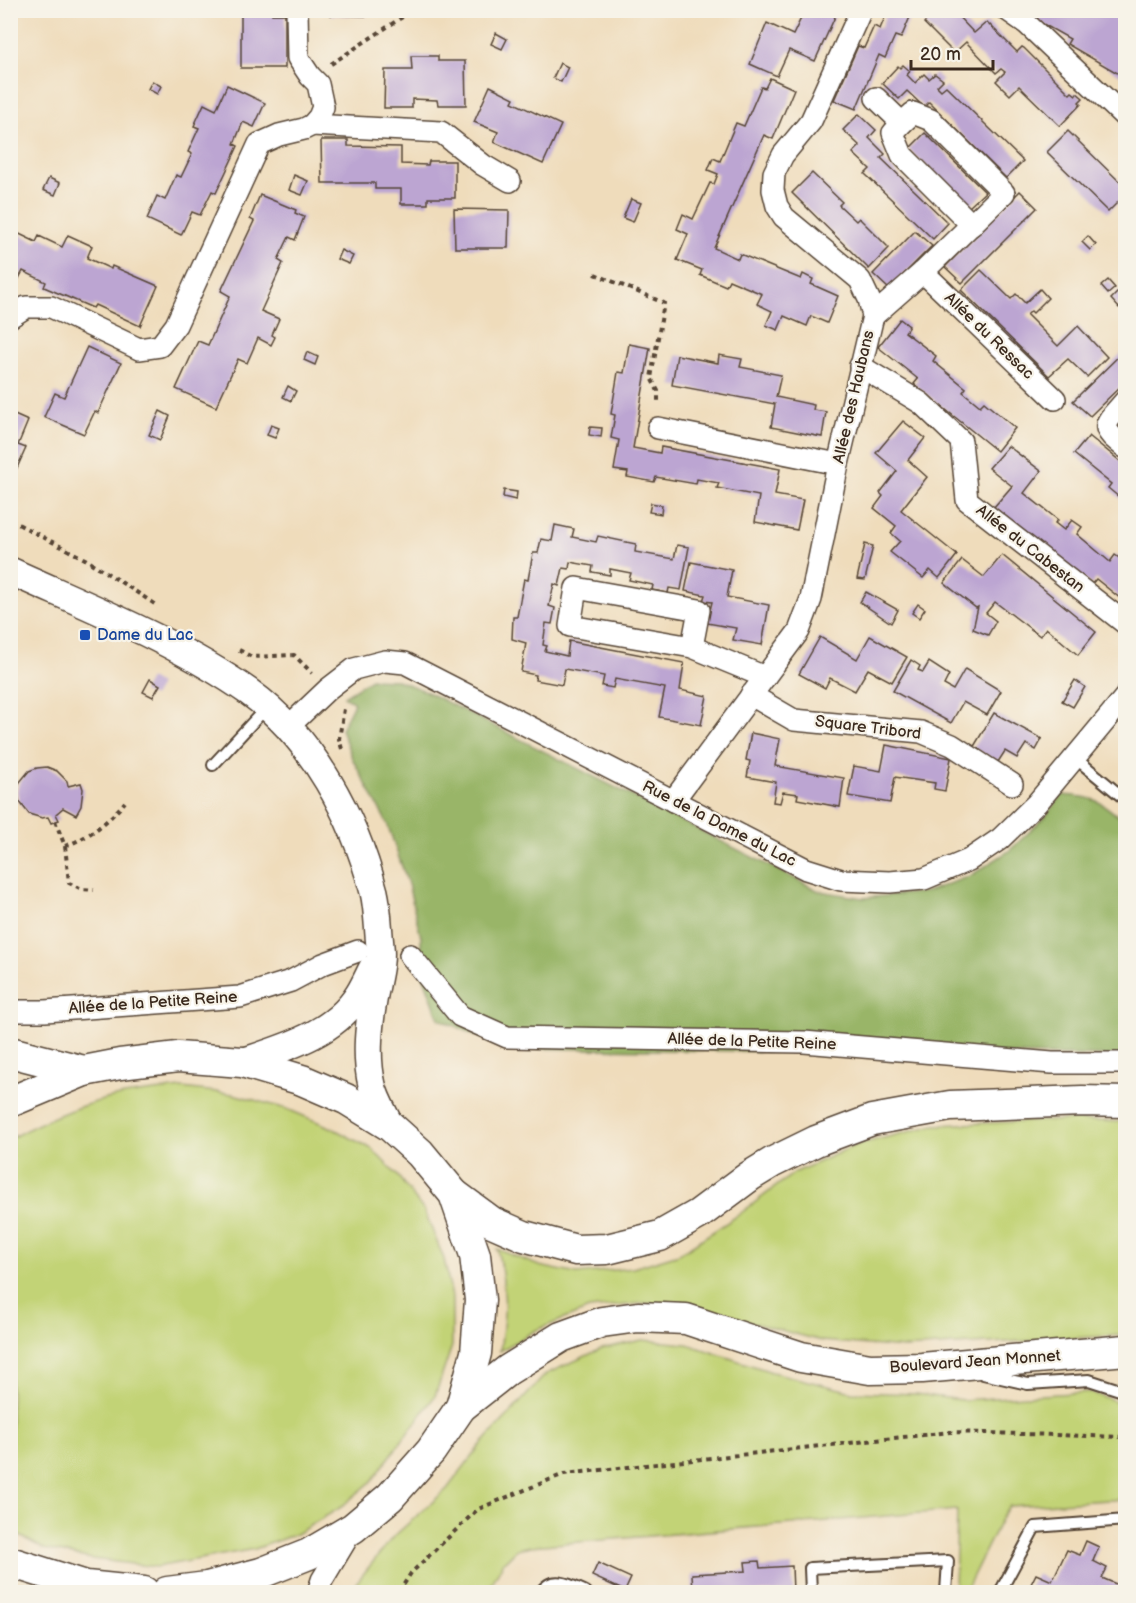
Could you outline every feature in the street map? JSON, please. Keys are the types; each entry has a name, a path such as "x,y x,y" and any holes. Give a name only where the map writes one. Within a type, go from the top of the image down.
{"main road":[{"path":"10,1053 84,1071"},
{"path":"10,1102 84,1071 120,1064 178,1057 242,1062 310,1084 346,1099 390,1126 420,1153 454,1194 492,1222 524,1236 576,1250 607,1249 660,1236 699,1214 773,1162 816,1141 872,1120 950,1106 1082,1101 1125,1102"},
{"path":"167,1593 207,1587 261,1573 309,1554 353,1528 390,1497 431,1451 461,1407 476,1353 480,1300 475,1255 454,1194"},
{"name":"Boulevard Jean Monnet","path":"461,1407 508,1370 561,1337 602,1322 638,1317 686,1319 801,1357 870,1369 1125,1350"},
{"path":"19,1573 86,1586 144,1593"}],"street":[{"path":"10,317 26,307 51,307 139,349 160,346 176,325 259,144 279,135 304,129 319,117 323,107 318,84 298,58 297,10"},
{"name":"Allée des Haubans","path":"673,801 799,631 811,599 838,464 873,316 870,299 860,280 784,217 777,206 773,190 774,173 783,155 811,121 861,10"},
{"path":"1007,10 1027,24 1125,117"},
{"path":"876,98 902,123"},
{"path":"873,316 923,272 972,225 1004,193 931,120 914,113 893,133 902,155 972,225"},
{"path":"312,124 441,132 483,165 510,181"},
{"name":"Allée du Ressac","path":"923,272 1055,399"},
{"name":"Allée du Cabestan","path":"860,366 921,403 961,441 967,500 1125,624"},
{"path":"1125,400 1106,426 1108,435 1125,448"},
{"path":"658,428 838,464"},
{"path":"10,571 201,661 250,693 288,727 313,759 337,798 357,839 375,894 370,952 368,1050 372,1086 390,1126"},
{"path":"692,647 699,610 576,588 570,626 692,647 765,677"},
{"name":"Rue de la Dame du Lac","path":"288,727 354,669 385,661 405,663 806,869 841,880 890,882 924,879 969,860 1000,839 1037,803 1125,696"},
{"name":"Square Tribord","path":"752,695 794,720 921,732 952,745 1012,784"},
{"path":"242,1062 310,1037 339,1017 358,995 370,952"},
{"name":"Allée de la Petite Reine","path":"10,1009 45,1011 240,997 291,981 323,964 370,952"},
{"name":"Allée de la Petite Reine","path":"410,955 460,1016 507,1037 804,1042 1052,1063 1125,1063"},
{"path":"318,1593 322,1580 353,1528"}],"lane":[{"path":"213,765 267,708"},
{"path":"1074,757 1125,800"},
{"path":"947,1365 1029,1384 1089,1380 1125,1392"},
{"path":"1000,1593 1035,1527 1125,1520"},
{"path":"811,1593 810,1568 948,1561 946,1593"},
{"path":"541,1593 545,1586 555,1581 568,1584 586,1593"}],"path":[{"path":"310,76 329,66 413,10"},
{"path":"595,274 664,303 651,378 658,391 658,428"},
{"path":"64,846 92,833 111,819 125,802"},
{"path":"55,821 64,846 69,883 82,889 94,890"},
{"path":"399,1593 411,1573 478,1509 564,1474 950,1432 1125,1437"}],"green space":[{"path":"371,679 397,680 425,691 819,891 863,898 926,892 970,876 1009,851 1045,817 1062,795 1097,801 1125,822 1125,1056 505,1048 439,1019 421,969 421,937 408,884 387,823 352,758 341,729 354,703 344,696"},
{"path":"182,1088 233,1094 287,1109 332,1128 372,1149 397,1175 425,1212 444,1259 452,1297 452,1346 435,1396 372,1481 340,1508 296,1534 255,1549 156,1567 92,1559 44,1549 11,1531 11,1138 52,1118 95,1102 125,1095"},
{"path":"1071,1120 1125,1122 1125,1335 904,1348 822,1341 693,1307 644,1303 589,1309 534,1331 500,1351 504,1300 503,1276 497,1249 539,1266 577,1274 633,1268 679,1254 737,1216 794,1173 856,1145 935,1125"},
{"path":"642,1340 687,1344 772,1372 852,1392 916,1394 962,1400 1089,1392 1125,1404 1125,1499 1009,1506 965,1592 955,1592 957,1510 531,1546 517,1549 504,1562 487,1592 349,1592 392,1538 447,1489 479,1447 546,1374 601,1349"}],"building":[{"path":"235,10 272,10 272,14 285,14 285,68 241,68 241,15 235,15"},
{"path":"330,10 368,10 368,16 330,15"},
{"path":"789,10 838,10 815,61 789,50 777,76 750,64 767,23 793,35 802,16"},
{"path":"888,10 913,10 901,38 895,36 885,58 879,55 856,109 834,100 858,46 864,48 874,26 880,29"},
{"path":"936,10 952,10 974,33 987,22 1017,52 1022,47 1024,48 1070,94 1072,92 1076,95 1077,93 1083,98 1079,102 1081,104 1060,126 1019,86 1010,95 996,81 1005,72 1001,69 996,73 966,42 954,53 924,23"},
{"path":"1041,10 1120,10 1126,14 1126,78 1067,44 1070,39 1036,20"},
{"path":"496,33 507,39 502,49 491,44"},
{"path":"411,56 438,56 438,61 465,61 466,105 438,105 437,100 412,99 412,108 384,108 385,70 412,70"},
{"path":"560,63 568,67 561,82 553,78"},
{"path":"903,65 910,71 907,75 915,83 924,74 929,79 935,74 943,80 937,86 941,90 946,86 1023,161 1006,178 929,102 924,107 907,91 899,99 882,83 898,66 900,68"},
{"path":"770,78 794,89 773,139 764,135 714,248 738,259 740,254 801,279 803,274 813,279 811,284 838,296 827,323 811,316 807,326 784,316 778,330 766,325 772,311 757,304 762,294 729,280 726,286 700,275 702,270 677,260 688,234 677,229 683,214 693,219 710,183 714,184 718,174 708,170 713,158 720,161 736,123 744,126 761,87 765,88"},
{"path":"152,81 161,86 157,94 148,89"},
{"path":"227,85 265,103 254,127 243,122 234,144 238,146 216,193 212,191 200,215 192,212 181,235 147,219 157,196 165,200 176,175 181,177 192,154 188,152 199,128 194,126 204,104 216,110"},
{"path":"490,86 514,98 512,102 561,125 543,164 494,142 498,132 474,122"},
{"path":"859,114 876,130 869,138 885,154 881,158 948,223 933,239 865,174 870,169 853,153 860,146 843,130"},
{"path":"1068,131 1126,188 1126,194 1108,212 1047,152"},
{"path":"925,133 985,192 968,208 909,149"},
{"path":"321,140 348,140 348,146 401,147 401,164 428,165 429,161 455,161 455,198 428,198 428,204 401,204 401,189 375,189 375,183 322,183"},
{"path":"812,173 842,202 839,205 856,221 859,218 889,248 869,269 792,193"},
{"path":"294,175 308,181 302,195 289,190"},
{"path":"49,178 60,183 55,195 43,190"},
{"path":"1020,191 1037,208 962,283 945,267"},
{"path":"260,195 296,210 295,213 304,217 295,240 289,237 278,260 283,263 261,311 279,319 272,335 275,337 271,345 258,338 247,363 238,359 216,407 176,389 198,341 208,345 230,296 221,291 254,221 250,219"},
{"path":"631,199 641,203 633,222 623,218"},
{"path":"454,209 509,210 508,248 455,248"},
{"path":"11,230 36,242 39,236 62,247 68,235 92,246 87,258 158,286 140,326 95,305 93,308 44,287 46,282 23,271 17,282 10,279"},
{"path":"915,231 932,246 889,289 873,274"},
{"path":"1088,236 1096,245 1090,250 1082,242"},
{"path":"341,250 353,256 349,264 337,259"},
{"path":"981,270 1011,299 1016,294 1025,303 1040,289 1048,298 1033,313 1031,311 1027,315 1058,346 1078,326 1107,357 1087,377 1068,359 1049,376 961,290"},
{"path":"1108,280 1115,288 1108,294 1101,286"},
{"path":"1119,291 1126,297 1126,301 1119,308 1111,299"},
{"path":"900,319 909,326 905,332 936,356 933,361 966,388 963,392 980,406 984,402 1015,428 997,451 914,384 918,379 878,347"},
{"path":"629,344 650,348 633,448 660,453 661,447 780,469 775,495 803,500 797,530 755,522 759,496 717,488 719,483 697,479 696,484 656,477 654,482 627,477 628,472 614,470 619,440 611,438 615,415 611,414 618,372 624,373"},
{"path":"87,347 121,363 98,413 95,411 84,434 44,417 55,393 64,397"},
{"path":"1126,349 1126,381 1090,416 1073,401"},
{"path":"307,352 318,357 315,365 304,360"},
{"path":"677,355 718,363 719,355 742,359 740,367 781,375 776,397 814,405 813,410 826,412 822,437 771,427 775,404 672,385"},
{"path":"288,386 296,391 291,401 283,397"},
{"path":"160,411 170,416 160,440 149,435"},
{"path":"10,413 28,421 18,445 26,448 16,470 10,468"},
{"path":"903,421 925,438 908,460 927,477 901,510 957,555 939,578 930,570 923,578 890,552 900,541 891,533 896,526 874,508 883,496 880,493 897,471 876,453"},
{"path":"271,425 279,428 275,438 267,435"},
{"path":"590,427 602,428 601,437 589,435"},
{"path":"1089,436 1126,466 1123,470 1126,472 1126,503 1108,488 1111,484 1074,454"},
{"path":"1008,446 1041,471 1024,493 1058,520 1055,523 1064,530 1072,520 1082,527 1077,534 1110,562 1115,555 1126,563 1126,603 1096,579 1091,585 994,507 1012,486 989,468"},
{"path":"504,490 517,492 516,500 503,497"},
{"path":"651,503 662,505 661,514 649,512"},
{"path":"555,525 574,529 572,537 596,542 598,536 636,544 635,552 674,559 677,545 689,547 681,590 669,588 668,593 652,590 653,585 629,580 631,573 610,569 610,575 592,572 593,566 570,562 569,569 563,568 559,586 554,584 549,606 555,608 552,624 546,623 543,645 547,646 545,651 567,656 569,641 684,663 680,690 707,696 701,725 659,717 665,688 615,679 613,688 602,686 604,676 565,669 562,685 535,680 536,675 521,672 526,643 512,639 513,617 517,617 524,579 528,580 533,553 538,553 541,539 552,541"},
{"path":"865,544 873,546 865,580 857,579"},
{"path":"1002,555 1096,632 1078,655 1046,628 1040,636 995,602 986,613 996,621 988,635 973,629 978,607 976,608 944,583 962,560 984,577"},
{"path":"691,562 732,570 727,597 769,605 762,645 733,640 736,628 707,623 712,602 703,601 705,595 685,591"},
{"path":"866,592 898,610 891,623 860,602"},
{"path":"918,604 925,609 919,618 912,613"},
{"path":"870,636 907,657 892,682 868,669 855,691 830,678 825,688 799,674 820,637 857,659"},
{"path":"911,660 920,666 918,670 923,672 929,662 949,675 944,685 953,690 965,669 1001,691 987,715 963,702 951,723 893,691"},
{"path":"150,679 160,685 153,697 143,692"},
{"path":"1075,680 1085,687 1073,707 1062,701"},
{"path":"994,713 1042,739 1036,750 1026,744 1017,758 1005,751 998,762 973,748"},
{"path":"751,733 780,739 775,766 844,778 840,807 797,799 798,794 783,792 780,803 773,802 776,782 747,777 750,761 746,760"},
{"path":"886,745 951,758 945,791 934,789 935,783 895,777 890,803 848,796 854,766 881,771"},
{"path":"47,767 57,771 67,781 68,786 81,783 83,789 81,806 76,815 63,808 56,814 59,820 51,823 48,817 42,818 29,814 19,801 17,791 19,783 29,771"},
{"path":"1086,1541 1099,1547 1093,1561 1107,1568 1102,1578 1123,1587 1126,1583 1126,1592 1027,1592 1036,1574 1052,1581 1067,1550 1080,1555"},
{"path":"759,1561 760,1568 792,1566 793,1592 693,1592 692,1574 746,1571 745,1562"},
{"path":"598,1563 631,1578 625,1591 592,1576"}],"place":[{"name":"Dame du Lac","path":"85,635"}]}
